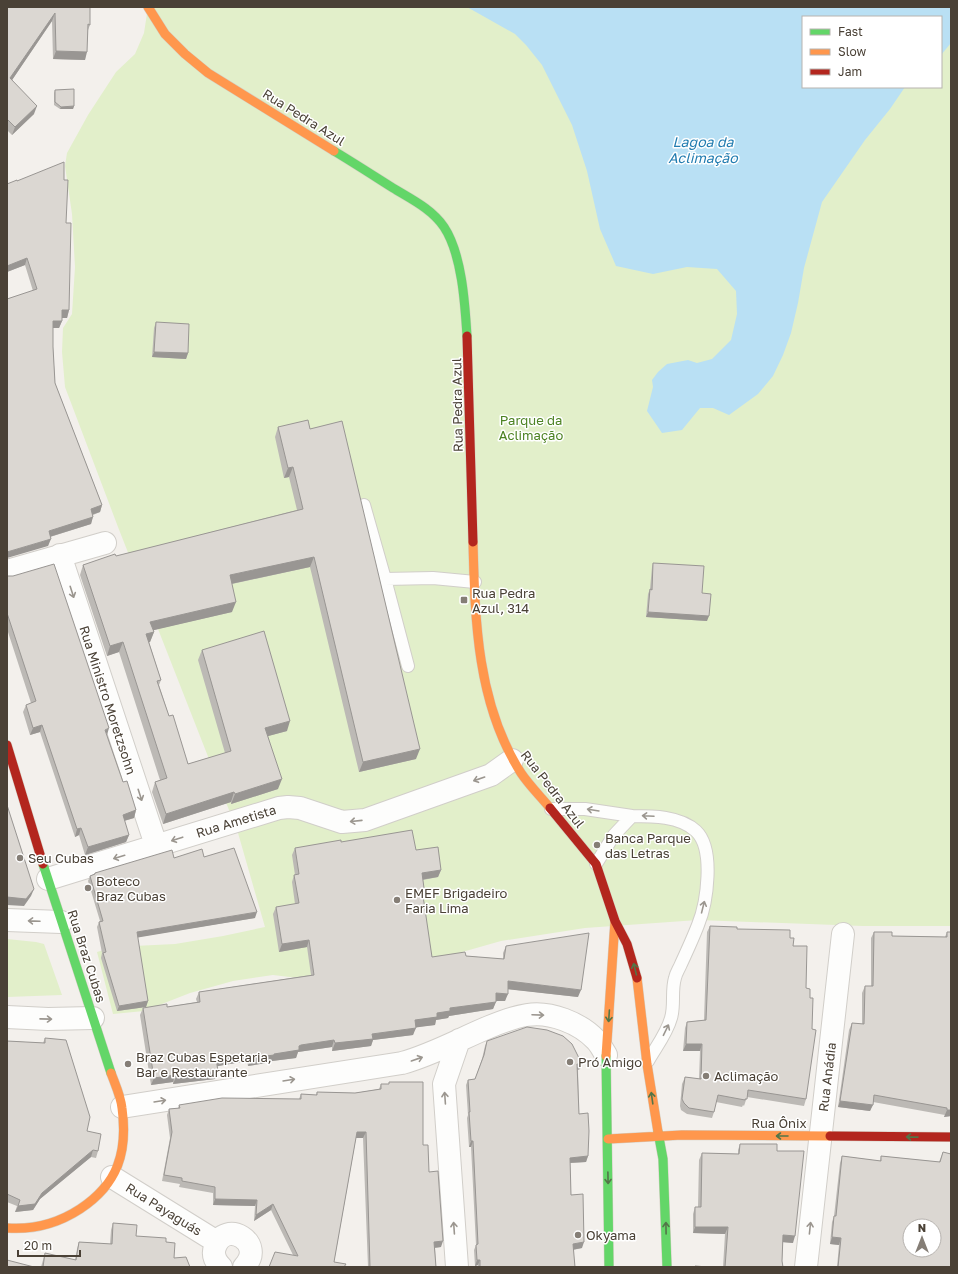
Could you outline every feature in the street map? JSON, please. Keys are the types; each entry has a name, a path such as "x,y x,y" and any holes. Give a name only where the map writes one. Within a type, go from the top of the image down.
{"street":[{"name":"Rua Pedra Azul","path":"148,7 165,34 185,54 208,73 426,208 443,226 454,248 462,283 468,336 474,582 478,627 487,694 496,722 512,760 596,864 615,921"},
{"path":"7,571 105,543"},
{"name":"Rua Ministro Moretzsohn","path":"60,555 156,845"},
{"name":"Rua Braz Cubas","path":"7,745 48,879 122,1107 123,1134 121,1152 116,1171 99,1195 72,1214 43,1226 7,1228"},
{"name":"Rua Ametista","path":"48,879 283,807 300,808 342,822 364,820 491,775 512,760"},
{"path":"7,920 62,922"},
{"path":"615,921 634,961 637,977 652,1104 663,1159 667,1267"},
{"path":"609,1267 606,1055 615,921"},
{"name":"Rua Anádia","path":"806,1267 843,934"},
{"path":"122,1107 402,1063 424,1056 507,1020 527,1014 547,1015 564,1019 576,1025 596,1040 606,1055"},
{"path":"7,1017 48,1019 93,1018"},
{"path":"457,1267 444,1084 459,1040"},
{"name":"Rua Ônix","path":"608,1139 659,1136 951,1137"},
{"name":"Rua Payaguás","path":"112,1176 217,1242"},
{"name":"Rua Payaguás","path":"221,1267 214,1257 214,1250 220,1238 230,1234 235,1234 245,1239 248,1243 251,1253 248,1263 244,1267"}],"lane":[{"path":"364,505 408,666"},
{"path":"385,579 433,578 474,582"},
{"path":"551,809 586,809 632,816 666,818 682,822 696,831 703,842 707,861 708,879 699,924 675,978 671,1017 667,1029 647,1064"},
{"path":"596,864 614,835 632,816"}],"green space":[{"name":"Parque da Aclimação","path":"148,7 951,7 951,926 863,926 698,920 585,928 501,941 427,962 298,978 273,975 233,981 190,993 144,1011 113,1014 97,952 114,947 175,944 265,927 238,833 118,527 65,387 62,352 63,328 72,314 75,267 72,214 65,166 67,153 88,115 116,72 135,54 144,33"},
{"path":"7,939 44,944 62,995 7,997"}],"water":[{"name":"Lagoa da Aclimação","path":"467,7 951,7 951,43 942,54 942,16 802,16 802,88 904,88 890,109 865,140 822,202 804,268 791,333 773,376 758,394 729,415 713,408 700,408 682,430 662,433 647,411 653,387 652,380 667,364 688,360 697,363 712,359 731,340 737,314 736,291 717,269 687,267 653,274 616,266 600,229 587,171 572,125 542,65 515,34"}],"building":[{"path":"7,7 90,7 87,52 56,51 55,13 10,78 37,106 15,127 7,119"},
{"path":"74,89 74,106 61,107 55,102 55,90"},
{"path":"64,162 64,180 68,180 66,223 71,223 69,310 62,310 62,321 53,321 55,383 102,505 91,509 93,517 49,531 51,539 7,552 7,299 37,289 27,258 7,266 7,184"},
{"path":"156,322 189,324 188,353 154,352"},
{"path":"308,420 310,429 342,421 420,749 363,762 314,557 230,575 236,602 150,622 154,632 146,634 161,680 157,681 169,716 173,715 188,764 231,751 202,650 264,631 290,721 265,728 282,779 235,794 234,792 166,814 155,782 167,778 123,642 110,646 83,565 115,554 116,556 303,509 293,467 288,468 278,427"},
{"path":"653,563 704,566 702,593 711,594 709,616 648,612 650,589 652,590"},
{"path":"54,564 109,728 105,730 123,782 127,781 136,810 123,815 129,835 88,847 81,828 77,829 42,725 33,728 26,705 36,701 7,613 7,576 13,576"},
{"path":"7,805 34,889 26,899 7,897"},
{"path":"412,830 416,850 438,847 441,870 422,873 424,888 422,889 432,957 465,952 466,956 504,959 506,946 589,933 581,990 508,981 508,994 496,993 496,1002 450,1008 450,1011 437,1013 437,1017 415,1020 416,1028 372,1034 373,1039 335,1043 334,1040 301,1045 299,1046 299,1050 274,1055 251,1058 250,1054 216,1059 218,1071 176,1077 175,1075 154,1078 143,1008 167,1004 167,1007 200,1002 199,992 314,975 309,940 282,944 276,907 299,903 294,875 299,874 295,848"},
{"path":"234,848 257,912 137,932 148,1001 119,1006 103,953 106,952 99,922 103,921 90,876 95,873 172,850 174,858 202,849 204,857"},
{"path":"710,926 737,927 737,929 790,930 790,938 794,938 793,946 807,946 806,988 810,989 810,998 813,998 812,1029 816,1030 806,1099 748,1090 747,1099 745,1100 718,1095 714,1112 689,1108 684,1103 682,1099 685,1077 701,1079 702,1044 686,1044 687,1022 706,1020"},
{"path":"874,932 892,932 892,936 947,937 947,932 951,932 951,1110 874,1095 873,1105 840,1101 852,1023 864,1024 865,986 873,986"},
{"path":"527,1027 547,1030 563,1036 572,1044 582,1064 577,1064 579,1114 588,1113 589,1131 588,1156 570,1158 571,1195 583,1194 584,1242 573,1244 575,1267 480,1267 480,1260 477,1260 476,1245 478,1244 473,1141 471,1141 468,1080 475,1079 484,1055 487,1041"},
{"path":"45,1038 66,1040 90,1117 87,1131 101,1134 98,1151 93,1150 42,1193 35,1204 18,1206 20,1200 7,1194 7,1041 45,1043"},
{"path":"389,1082 423,1082 423,1145 428,1145 429,1172 438,1171 443,1241 434,1242 436,1267 370,1267 366,1132 357,1132 334,1262 346,1264 344,1267 269,1267 275,1252 298,1256 273,1204 256,1215 257,1200 215,1199 215,1187 182,1181 182,1178 164,1175 172,1132 169,1109 180,1108 179,1105 222,1098 301,1099 301,1094 317,1095 317,1092 355,1093 381,1089 381,1084 389,1084"},
{"path":"740,1144 777,1144 777,1151 804,1151 795,1236 783,1235 783,1267 725,1267 728,1227 695,1227 695,1207 701,1207 702,1153 739,1154"},
{"path":"943,1152 951,1154 951,1267 838,1267 841,1238 832,1237 834,1216 836,1216 842,1156 881,1161 881,1156 940,1162"},
{"path":"113,1223 137,1225 136,1236 166,1238 166,1242 175,1243 174,1258 186,1257 190,1267 43,1267 45,1253 76,1260 79,1242 112,1244"},
{"path":"7,1260 34,1267 7,1267"}],"traffic: fast":[{"path":"334,151 421,205 434,215 444,227 450,238 459,265 464,295 467,336"},
{"path":"43,864 111,1073"},
{"path":"606,1056 609,1267"},
{"path":"658,1132 663,1159 667,1267"}],"traffic: slow":[{"path":"148,7 165,34 185,54 208,73 334,151"},
{"path":"473,542 477,632 481,661 495,719 506,747 521,773 550,808"},
{"path":"606,1056 615,921"},
{"path":"637,978 647,1064 658,1132"},
{"path":"7,1228 36,1227 63,1219 93,1199 112,1178 118,1166 121,1153 123,1124 122,1108 118,1090 111,1073"},
{"path":"608,1139 682,1135 830,1136"}],"traffic: jam":[{"path":"467,336 473,542"},
{"path":"7,745 43,864"},
{"path":"550,808 596,864 615,921 627,944 637,978"},
{"path":"830,1136 951,1137"}],"place":[{"name":"Rua Pedra Azul, 314","path":"464,600"},
{"name":"Banca Parque das Letras","path":"597,845"},
{"name":"Seu Cubas","path":"20,858"},
{"name":"Boteco Braz Cubas","path":"88,888"},
{"name":"EMEF Brigadeiro Faria Lima","path":"397,900"},
{"name":"Pró Amigo","path":"570,1062"},
{"name":"Braz Cubas Espetaria, Bar e Restaurante","path":"128,1064"},
{"name":"Aclimação","path":"706,1076"},
{"name":"Okyama","path":"578,1235"}]}
